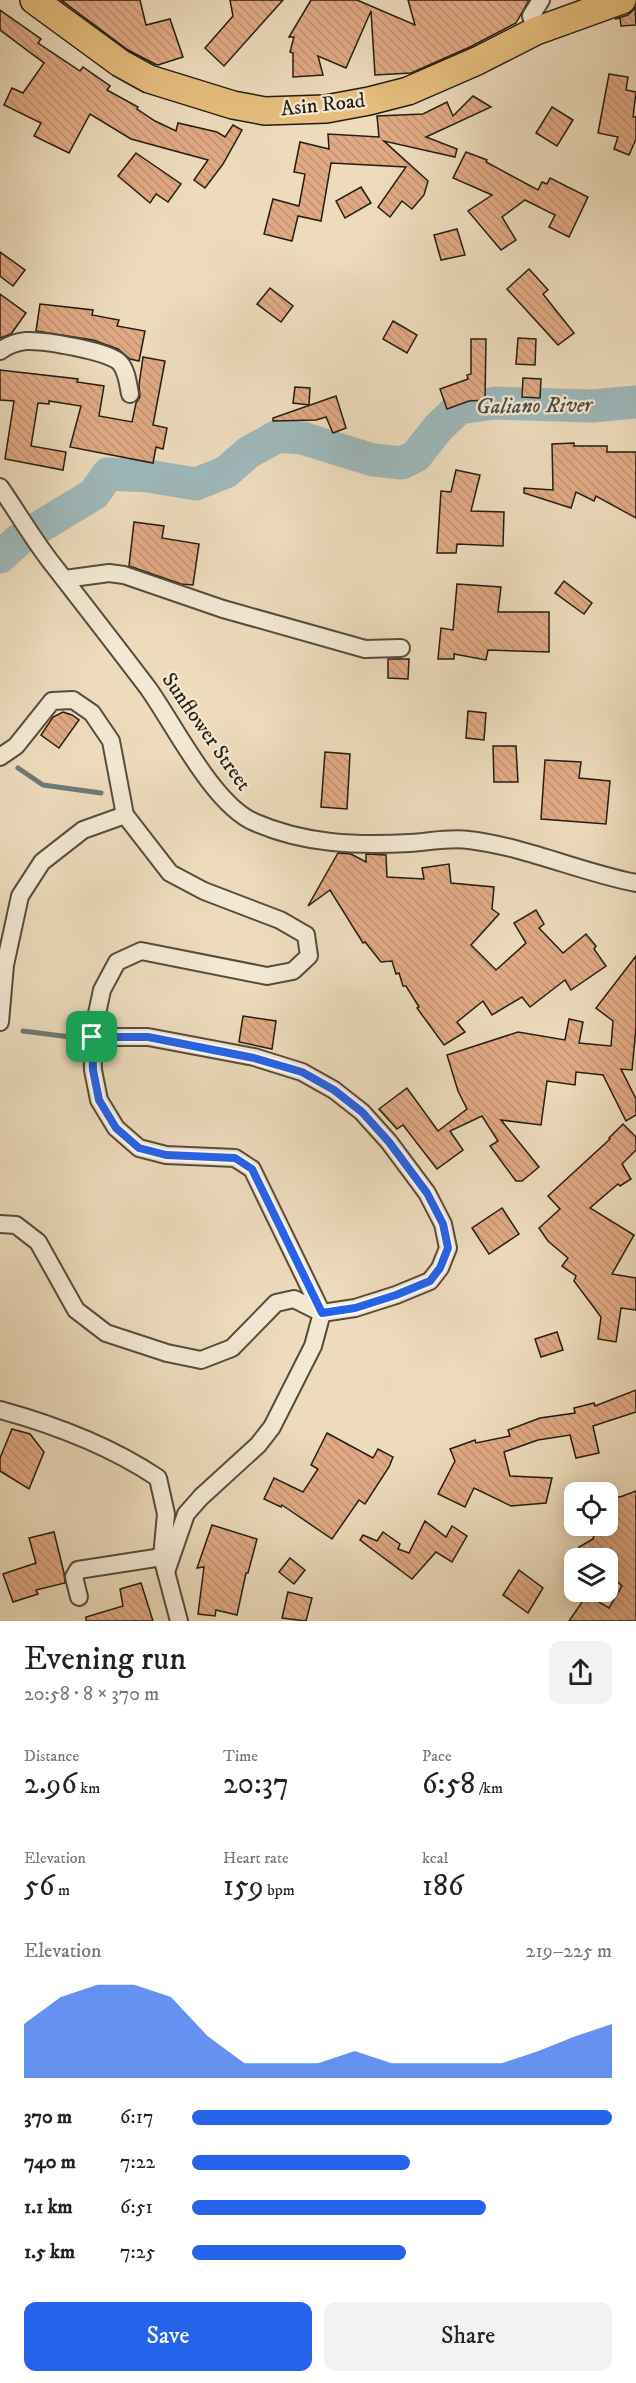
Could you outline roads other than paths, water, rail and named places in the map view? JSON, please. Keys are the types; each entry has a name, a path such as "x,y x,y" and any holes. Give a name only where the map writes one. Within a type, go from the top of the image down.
{"main road":[{"name":"Asin Road","path":"34,0 120,63 149,79 233,105 265,111 326,109 408,91 477,61 536,31 622,0"}],"street":[{"path":"536,31 531,16 541,0"},
{"path":"0,351 8,345 24,341 44,341 106,353 121,364 130,394"},
{"name":"Sunflower Street","path":"0,487 53,565 146,686 181,740 228,805 240,815 283,832 318,842 391,844 467,839 636,883"},
{"path":"65,579 109,573 123,575 223,609 356,647 375,650 401,648"},
{"path":"0,757 16,746 52,701 73,700 92,713 111,741 124,815 170,873 204,891 280,920 306,934 309,956 293,970 267,976 141,951 117,962 102,990 92,1037 93,1070 99,1100 116,1128 139,1148 166,1155 235,1158 252,1169 322,1313 313,1346 272,1427 258,1445 201,1497 186,1515 164,1564"},
{"path":"0,1022 5,965 20,896 42,862 83,830 124,815"},
{"path":"0,1224 16,1225 39,1242 76,1310 106,1333 167,1353 201,1360 232,1348 276,1303 294,1299 322,1313 355,1308 430,1281 440,1268 448,1248 443,1224 427,1193 389,1142 362,1112 334,1090 302,1072 254,1058 148,1037 92,1037"},
{"path":"0,1410 43,1421 132,1461 158,1478 166,1514 164,1564 179,1621"},
{"path":"79,1597 74,1577 78,1570 164,1564"}],"waterway":[{"name":"Galiano River","path":"0,557 20,539 94,494 108,474 148,476 196,484 226,472 249,452 278,436 302,438 373,460 402,463 416,456 438,428 459,408 495,403 592,406 636,402"},
{"path":"18,768 43,785 101,793"},
{"path":"23,1031 78,1038"}]}
